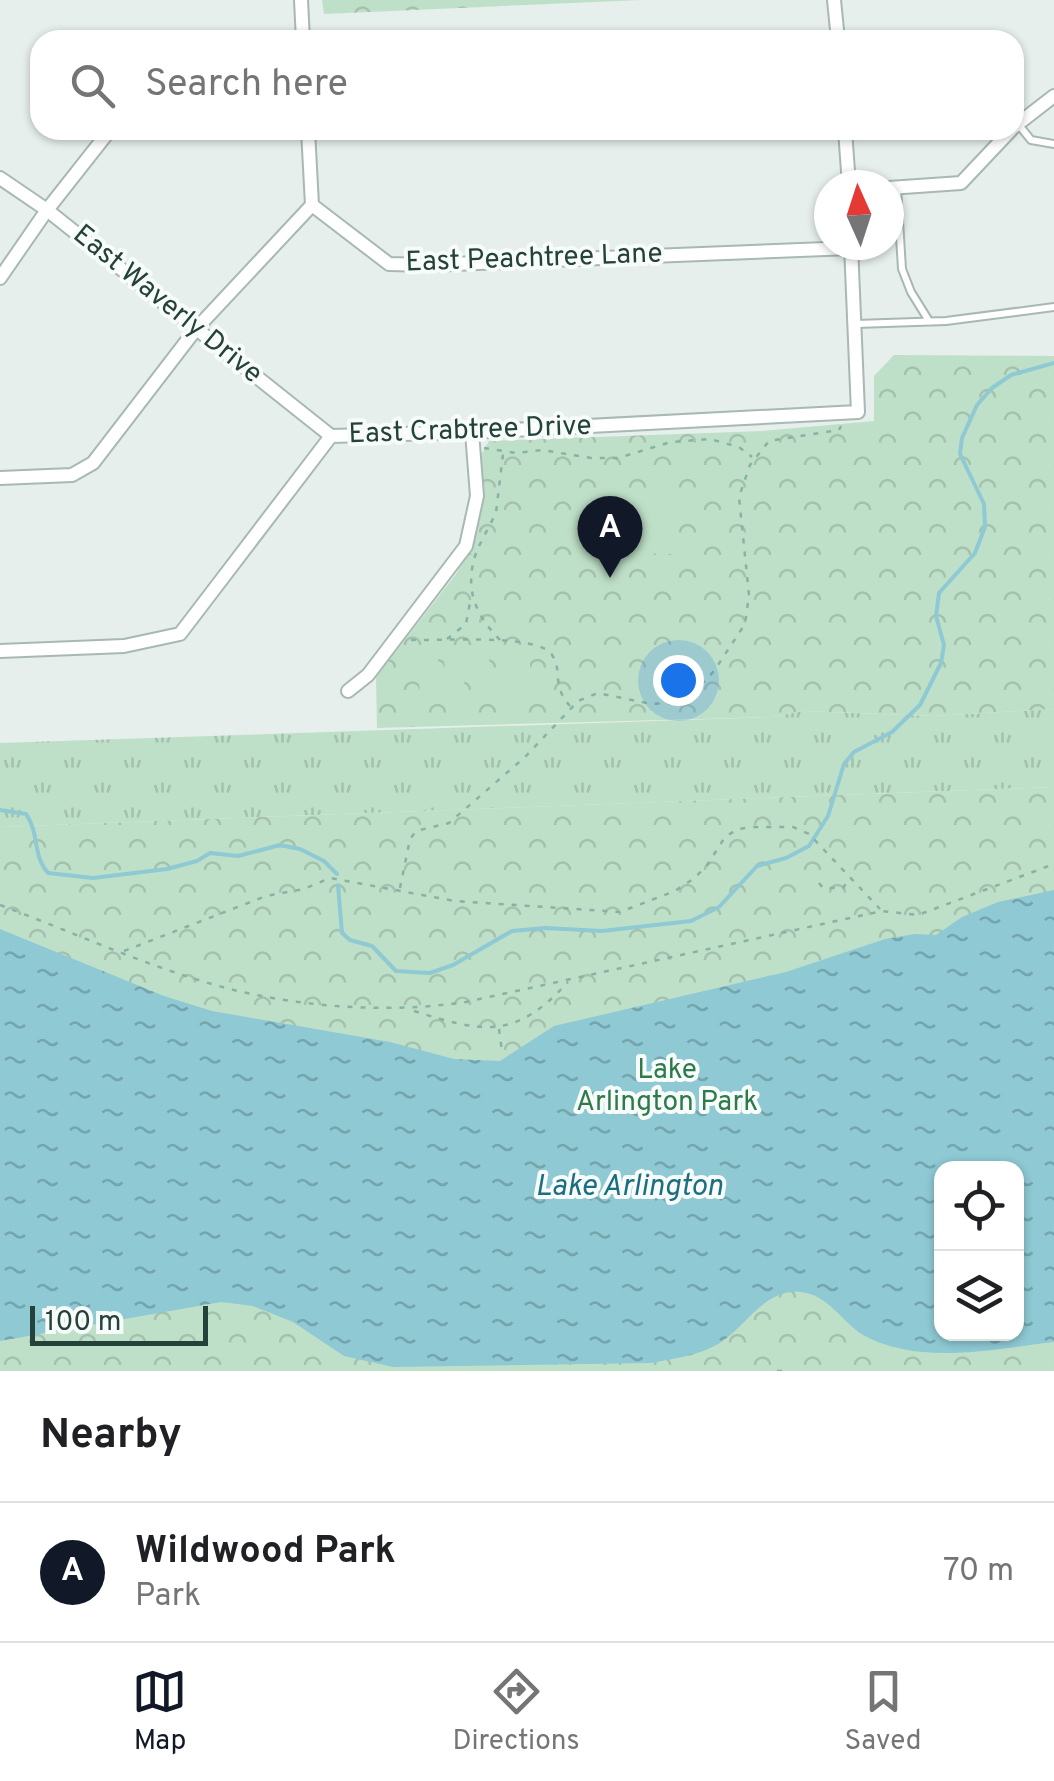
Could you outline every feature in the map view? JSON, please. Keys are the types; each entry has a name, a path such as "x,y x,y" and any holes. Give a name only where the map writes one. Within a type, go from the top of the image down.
{"street":[{"path":"301,0 302,30"},
{"path":"834,0 837,30"},
{"path":"1024,119 1049,104"},
{"path":"0,278 102,140"},
{"path":"0,478 72,476 93,463 196,328 312,205 309,140"},
{"path":"846,140 848,170"},
{"path":"904,187 961,183 1000,140"},
{"name":"East Waverly Drive","path":"0,178 47,210 331,436"},
{"name":"East Peachtree Lane","path":"312,205 389,264 814,249"},
{"path":"852,260 854,324"},
{"name":"East Crabtree Drive","path":"0,651 124,646 180,634 331,436 472,440 858,412 854,324"},
{"path":"348,690 368,675 466,546 477,496 472,440"}],"lane":[{"path":"1024,134 1031,140 1054,144"},
{"path":"901,260 911,292 930,322"},
{"path":"854,324 930,322 1054,307"}],"path":[{"path":"400,889 410,839 416,831 450,823 460,810 525,757 571,708 598,693 652,704 670,702 683,698 714,671 745,624 748,611 739,498 754,459 769,441 838,430 842,425"},
{"path":"472,440 504,452 542,450 618,458 671,442 710,439 739,447 754,459"},
{"path":"445,640 466,624 472,564 496,513 504,452"},
{"path":"471,595 480,619 501,641"},
{"path":"394,640 537,645 550,651 554,658 557,687 571,708"},
{"path":"123,952 266,896 304,890 330,878 456,901 620,912 693,880 725,837 752,827 792,827 809,834 882,910"},
{"path":"409,1010 466,1002 882,910 918,915 1054,864"},
{"path":"819,884 823,888 843,888 852,877"},
{"path":"0,904 238,991 409,1010 471,1026 499,1028 518,1024 569,980"},
{"path":"499,1028 502,1052"}],"green space":[{"path":"322,0 641,0 324,14"},
{"path":"894,355 1054,356 1054,709 933,716 803,711 772,717 377,728 376,677 456,574 471,548 483,504 481,455 489,441 762,431 874,421 874,376"},
{"path":"596,493 677,495 675,554 595,552"},
{"path":"529,649 532,700 504,701 502,650"},
{"path":"489,655 491,697 471,698 470,656"},
{"path":"463,656 465,698 446,699 444,657"},
{"path":"438,657 440,699 420,700 418,658"},
{"path":"1054,709 1054,787 0,827 0,743 772,717 803,711 933,716"},
{"name":"Lake Arlington","path":"1054,787 1054,1371 0,1371 0,827"}],"water":[{"name":"Lake Arlington","path":"1054,890 1054,1342 957,1353 908,1350 863,1335 827,1303 800,1292 767,1301 724,1340 708,1349 651,1363 393,1367 344,1356 293,1322 253,1306 221,1302 0,1341 0,929 164,996 212,1011 390,1042 454,1059 500,1061 554,1026 786,972 885,939 936,935 962,917 998,902"}],"waterway":[{"path":"338,885 342,933 350,940 372,946 396,971 430,973 453,965 512,931 602,931 691,921 719,907 757,866 809,846 828,816 844,764 854,752 892,732 920,705 941,663 944,645 936,616 939,593 975,553 985,527 984,504 960,454 962,438 977,405 1011,375 1054,363"},
{"path":"0,810 26,814 48,873 93,878 167,869 210,853 238,856 280,845 300,849 324,861 337,874"}],"place":[{"name":"Wildwood Park","path":"610,578"}],"park label":[{"name":"Lake Arlington Park","path":"667,1087"}]}
